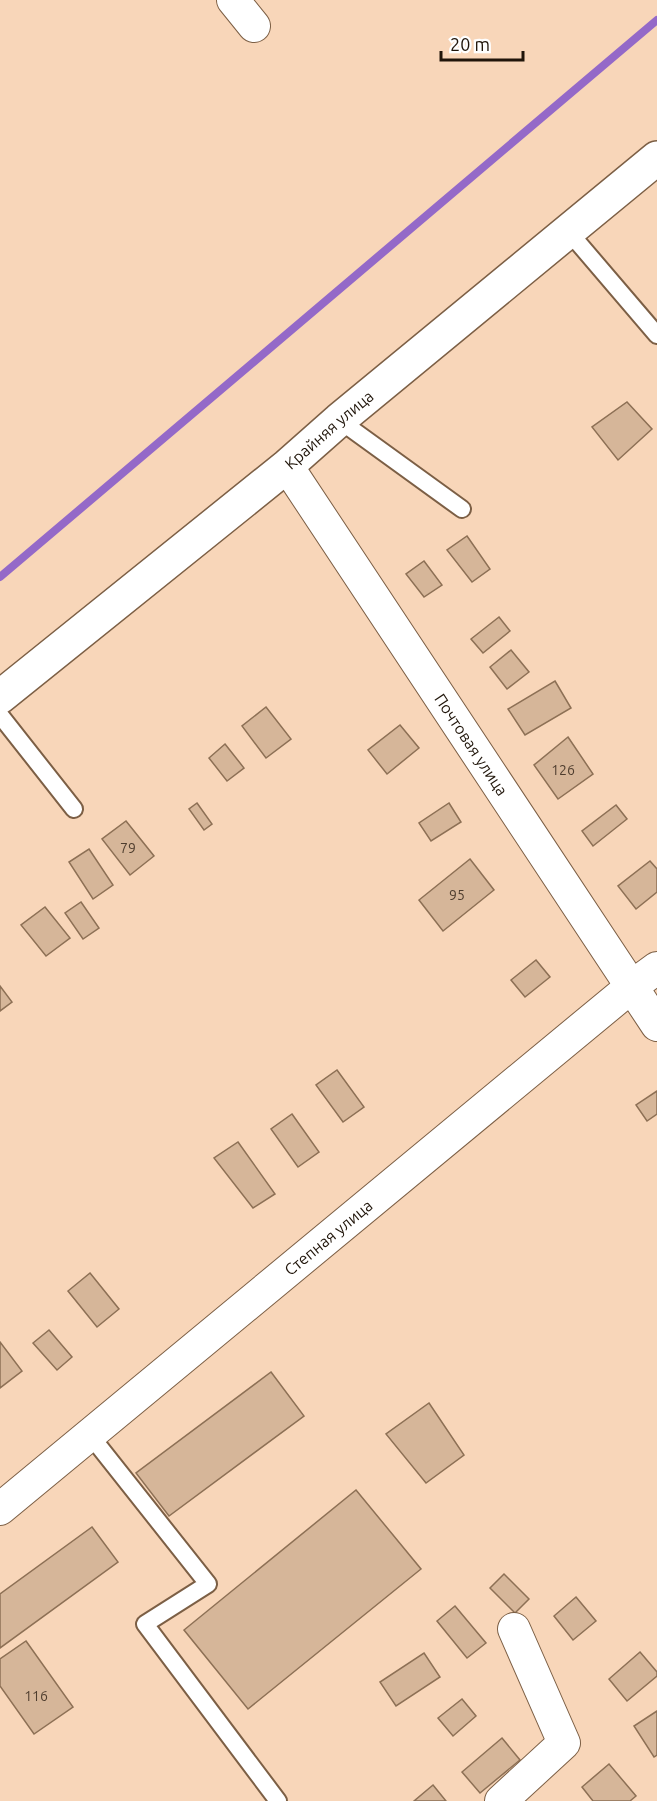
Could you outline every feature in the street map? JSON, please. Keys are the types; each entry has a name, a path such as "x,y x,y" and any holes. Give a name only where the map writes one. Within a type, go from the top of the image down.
{"main road":[{"name":"Крайняя улица","path":"0,697 287,466 339,420 569,232 654,167"}],"street":[{"path":"233,0 254,26"},
{"name":"Почтовая улица","path":"287,466 657,1025"},
{"name":"Степная улица","path":"0,1509 631,987 657,968"},
{"path":"501,1801 564,1743 514,1629"}],"lane":[{"path":"569,232 657,335"},
{"path":"339,420 462,509"},
{"path":"0,715 74,809"},
{"path":"90,1435 208,1584 145,1624 278,1801"}],"building":[{"path":"627,402 652,429 618,460 592,427"},
{"path":"467,536 490,569 472,582 447,550"},
{"path":"424,561 442,585 424,597 406,574"},
{"path":"499,617 510,631 483,653 471,639"},
{"path":"511,650 529,672 507,689 490,667"},
{"path":"555,681 571,708 525,735 508,709"},
{"path":"266,707 291,739 266,758 242,726"},
{"path":"400,725 419,748 387,774 368,750"},
{"path":"568,737 593,774 558,799 534,765"},
{"path":"225,744 244,768 227,781 209,758"},
{"path":"197,803 212,824 204,830 189,809"},
{"path":"449,803 461,822 431,841 419,823"},
{"path":"616,805 627,819 593,846 582,831"},
{"path":"126,821 154,856 130,875 102,839"},
{"path":"89,849 113,885 93,899 69,862"},
{"path":"470,859 494,890 443,931 419,900"},
{"path":"650,861 657,869 657,892 636,909 618,886"},
{"path":"81,902 99,928 83,939 65,913"},
{"path":"45,907 70,938 46,956 21,925"},
{"path":"536,960 550,977 525,997 511,980"},
{"path":"0,986 12,1002 0,1011"},
{"path":"337,1070 364,1107 343,1122 316,1085"},
{"path":"657,1091 657,1114 647,1121 636,1105"},
{"path":"292,1114 319,1152 298,1167 271,1129"},
{"path":"238,1142 275,1194 253,1208 214,1158"},
{"path":"90,1273 119,1309 97,1327 68,1291"},
{"path":"49,1330 72,1357 57,1370 33,1343"},
{"path":"0,1342 22,1371 0,1388"},
{"path":"271,1372 304,1416 169,1516 136,1473"},
{"path":"429,1403 464,1455 426,1483 386,1434"},
{"path":"356,1490 421,1569 248,1709 184,1630"},
{"path":"92,1527 118,1562 0,1648 0,1594"},
{"path":"504,1574 529,1599 515,1613 490,1588"},
{"path":"576,1597 596,1621 573,1640 554,1616"},
{"path":"455,1606 486,1643 467,1658 437,1621"},
{"path":"26,1641 73,1707 34,1734 0,1686 0,1659"},
{"path":"640,1652 657,1672 657,1676 627,1701 609,1679"},
{"path":"424,1653 440,1677 396,1706 380,1682"},
{"path":"462,1699 476,1716 453,1736 438,1718"},
{"path":"657,1711 657,1755 654,1757 634,1726"},
{"path":"502,1738 520,1760 480,1793 462,1772"},
{"path":"609,1764 636,1796 630,1801 593,1801 582,1787"},
{"path":"433,1785 446,1801 414,1801"}],"waterway":[{"path":"0,577 657,20"}]}
